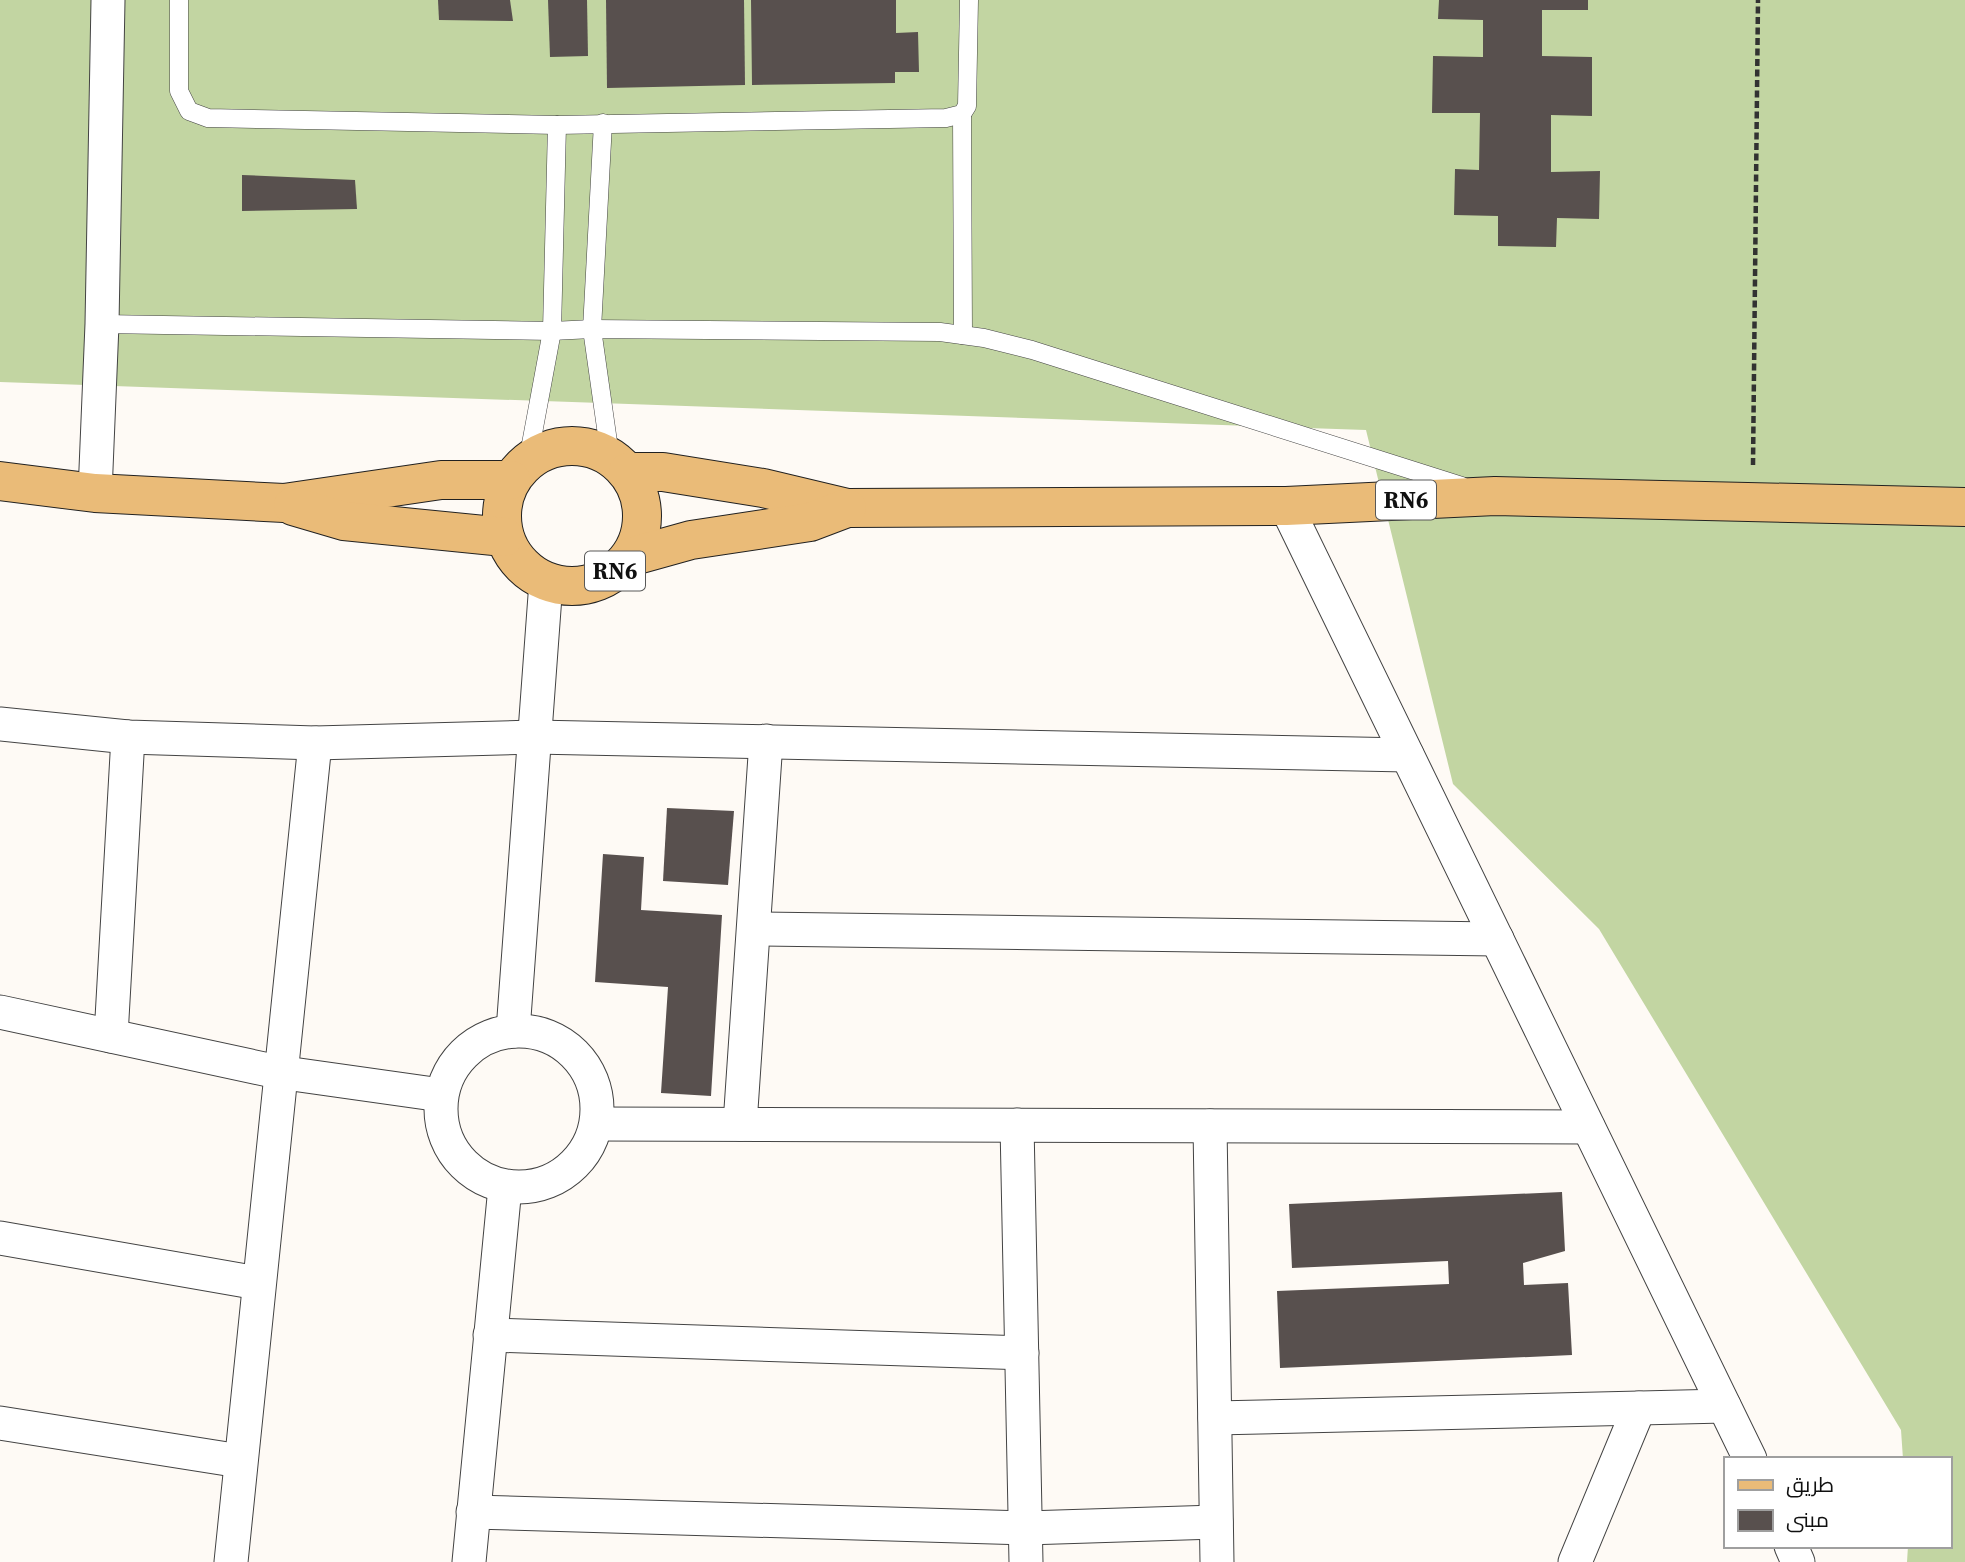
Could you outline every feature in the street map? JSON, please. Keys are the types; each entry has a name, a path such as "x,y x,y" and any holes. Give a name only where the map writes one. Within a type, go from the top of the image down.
{"main road":[{"name":"RN6","path":"0,481 95,493 284,503 519,470 554,447 583,446 619,464 763,488 847,508 1286,506 1495,496 1965,507"},
{"name":"RN6","path":"546,582 577,587 607,578 630,556 642,529 641,499 619,464"},
{"path":"519,470 501,508 504,537 520,564 546,582"},
{"name":"RN6","path":"284,503 344,521 504,537"},
{"name":"RN6","path":"630,556 691,540 810,522 847,508"}],"street":[{"path":"95,493 103,324 108,0"},
{"path":"1286,506 1749,1457"},
{"path":"513,1031 546,582"},
{"path":"0,724 128,737 315,743 534,737 1407,755"},
{"path":"111,1036 128,737"},
{"path":"740,1124 766,741"},
{"path":"231,1562 278,1072 315,743"},
{"path":"754,929 1497,939"},
{"path":"0,1012 278,1072 441,1095"},
{"path":"513,1031 533,1032 553,1039 570,1050 584,1065 594,1083 597,1124 579,1160 563,1174 545,1183 505,1187 485,1181 468,1169 454,1154 444,1136 441,1095 459,1058 474,1045 493,1035 513,1031"},
{"path":"597,1124 1588,1127"},
{"path":"1017,1125 1026,1562"},
{"path":"1210,1126 1217,1562"},
{"path":"468,1562 505,1187"},
{"path":"0,1238 258,1283"},
{"path":"490,1335 1022,1353"},
{"path":"1215,1418 1724,1406"},
{"path":"1575,1562 1639,1408"},
{"path":"0,1423 240,1461"},
{"path":"473,1513 1026,1528 1216,1522"}],"lane":[{"path":"179,0 179,91 189,111 208,118 557,125 946,118 962,114"},
{"path":"963,335 962,114 967,106 969,0"},
{"path":"603,123 592,329 619,464"},
{"path":"519,470 552,331 557,125"},
{"path":"103,324 552,331 592,329 940,332 1032,350 1495,496"}],"path":[{"path":"1753,500 1758,0"}],"green space":[{"path":"0,0 1965,0 1965,1562 1907,1562 1908,1548 1951,1548 1951,1457 1903,1457 1901,1430 1599,929 1453,784 1366,430 0,382"}],"building":[{"path":"438,0 510,0 513,21 439,20"},
{"path":"548,0 587,0 588,56 550,57"},
{"path":"606,0 744,0 745,85 607,88"},
{"path":"751,0 896,0 896,33 918,32 919,72 895,72 895,83 752,85"},
{"path":"1439,0 1588,0 1588,10 1542,10 1542,56 1592,57 1592,116 1551,115 1551,172 1600,171 1599,219 1557,218 1556,247 1498,246 1498,216 1454,215 1455,169 1479,170 1480,113 1432,113 1433,56 1483,57 1483,20 1438,19"},
{"path":"242,175 355,180 357,209 242,211"},
{"path":"667,808 734,811 728,885 663,881"},
{"path":"603,854 644,857 641,910 722,915 711,1096 661,1093 668,987 595,982"},
{"path":"1562,1192 1565,1251 1523,1263 1524,1285 1568,1283 1572,1355 1280,1368 1277,1291 1449,1284 1448,1261 1292,1268 1289,1204"}]}
